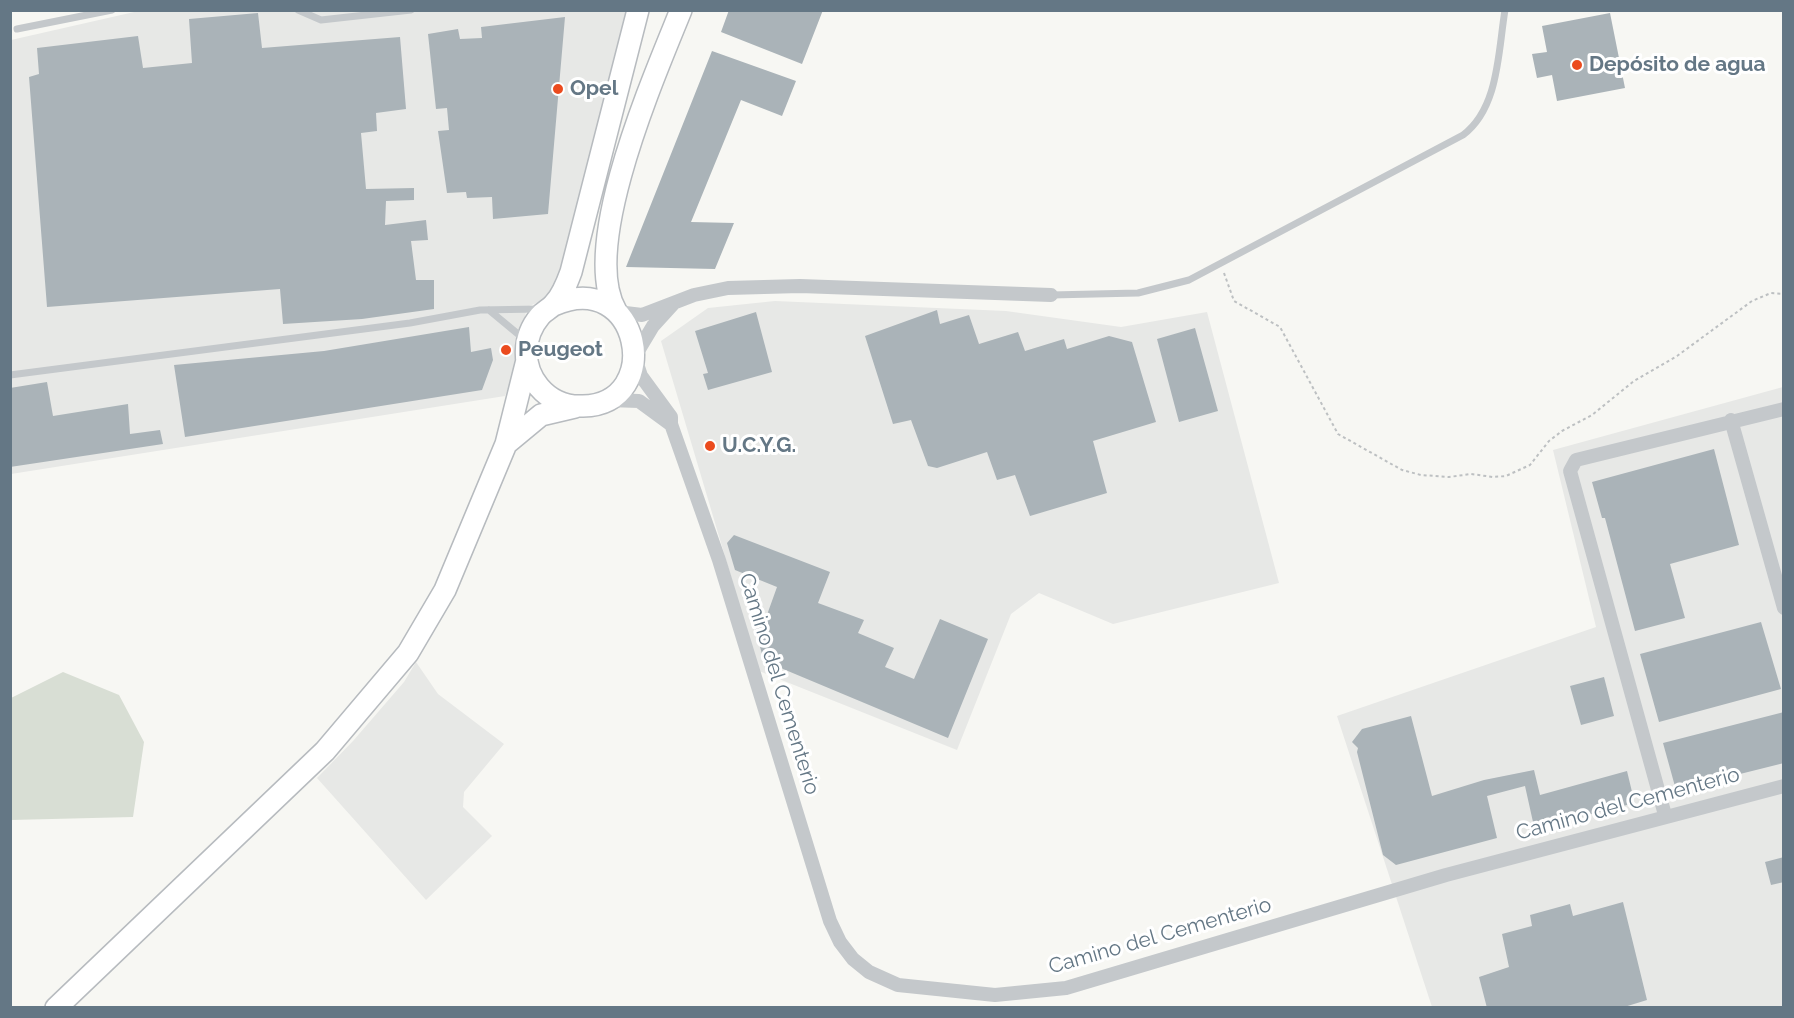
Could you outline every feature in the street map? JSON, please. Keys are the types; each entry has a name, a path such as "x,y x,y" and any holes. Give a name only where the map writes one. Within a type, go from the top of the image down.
{"main road":[{"path":"506,444 541,415 607,400 623,386 635,357 631,332 616,312 608,296 605,273 611,222 628,149 681,10"},
{"path":"553,305 571,272 635,14"},
{"path":"56,1008 324,751 408,653 445,590 506,444 532,327 542,314 564,300 586,298 607,305 616,312"},
{"path":"527,351 530,372 544,393 566,405 578,407"},
{"path":"39,1008 92,971"},
{"path":"68,1008 92,971"}],"street":[{"path":"616,312 642,315 694,295 728,288 790,287 1051,295"},
{"path":"635,357 653,326 675,303"},
{"name":"Camino del Cementerio","path":"635,357 647,386 671,417 671,424 707,522 830,921 840,942 853,959 884,981 915,989 996,1001 1066,988 1446,875 1665,815 1784,786"},
{"path":"607,400 619,398 639,401 671,424"},
{"path":"1665,815 1570,471 1576,460 1731,420 1784,409"},
{"path":"1731,420 1784,608"}],"lane":[{"path":"17,29 112,10"},
{"path":"298,10 321,20 411,10"},
{"path":"1051,295 1149,291 1189,280 1223,264 1469,130 1484,112 1488,101 1505,10"},
{"path":"10,375 489,310 530,311 553,305"},
{"path":"489,310 527,351"}],"path":[{"path":"1223,264 1228,290 1234,301 1280,327 1338,434 1402,470 1440,476 1471,474 1494,477 1521,471 1538,458 1549,441 1562,431 1592,415 1634,381 1677,356 1735,312 1761,297 1784,294"}],"shaded area":[{"path":"143,10 627,11 562,274 546,299 527,307 514,373 505,396 11,474 11,40"},
{"path":"775,301 1006,311 1121,327 1207,312 1279,583 1113,624 1039,593 1011,614 957,750 759,671 661,341 708,308"},
{"path":"1783,387 1783,1007 1432,1007 1337,716 1596,627 1553,450"},
{"path":"416,662 438,694 504,744 464,792 463,807 492,836 426,900 317,778 353,741 404,682"},
{"path":"63,672 119,695 144,742 133,817 11,820 11,698"}],"building":[{"path":"729,10 823,10 802,64 721,32"},
{"path":"258,13 262,48 400,37 406,109 376,113 377,131 361,133 366,189 414,188 414,200 386,201 385,225 426,220 428,240 411,241 416,280 434,280 434,309 362,319 283,324 280,289 47,307 29,77 39,74 37,48 138,36 143,68 192,63 189,19"},
{"name":"Depósito de agua","path":"1610,13 1625,88 1557,101 1552,75 1537,78 1532,54 1547,52 1542,26"},
{"path":"565,17 548,214 493,219 492,197 467,198 466,192 447,193 438,131 449,130 447,108 436,109 428,34 458,29 460,39 482,38 481,27"},
{"path":"712,51 796,81 782,116 741,100 691,222 734,223 715,269 626,267"},
{"path":"937,310 940,324 969,315 979,344 1018,332 1025,351 1064,339 1067,349 1109,336 1132,342 1156,422 1093,441 1107,493 1030,516 1015,475 997,480 987,452 937,468 928,466 911,420 893,424 865,336"},
{"path":"756,312 772,372 708,390 703,374 708,373 695,331"},
{"path":"469,327 471,352 491,348 493,360 482,390 185,437 174,365 324,351"},
{"path":"1195,328 1218,411 1179,422 1157,339"},
{"path":"47,382 53,416 128,404 130,434 160,430 163,444 10,467 10,388"},
{"path":"1714,449 1739,545 1670,564 1685,618 1635,631 1605,518 1602,518 1592,482"},
{"path":"734,535 830,572 818,603 864,620 858,633 894,648 885,667 914,679 940,619 988,639 948,738 764,661 753,622 763,626 777,587 735,570 727,543"},
{"path":"1761,622 1781,689 1659,722 1640,654"},
{"path":"1604,677 1614,716 1581,725 1570,686"},
{"path":"1784,712 1784,763 1676,790 1663,743"},
{"path":"1411,716 1432,796 1484,780 1534,770 1540,795 1627,771 1633,796 1627,805 1548,825 1548,827 1535,831 1525,786 1487,796 1497,838 1396,865 1383,855 1357,752 1358,748 1352,742 1362,729"},
{"path":"1784,857 1784,882 1771,885 1765,862"},
{"path":"1623,902 1647,1000 1621,1008 1487,1008 1479,977 1509,967 1502,934 1532,926 1530,915 1570,904 1573,916"}],"place":[{"name":"Depósito de agua","path":"1577,65"},
{"name":"Opel","path":"558,89"},
{"name":"Peugeot","path":"506,350"},
{"name":"U.C.Y.G.","path":"710,446"}]}
